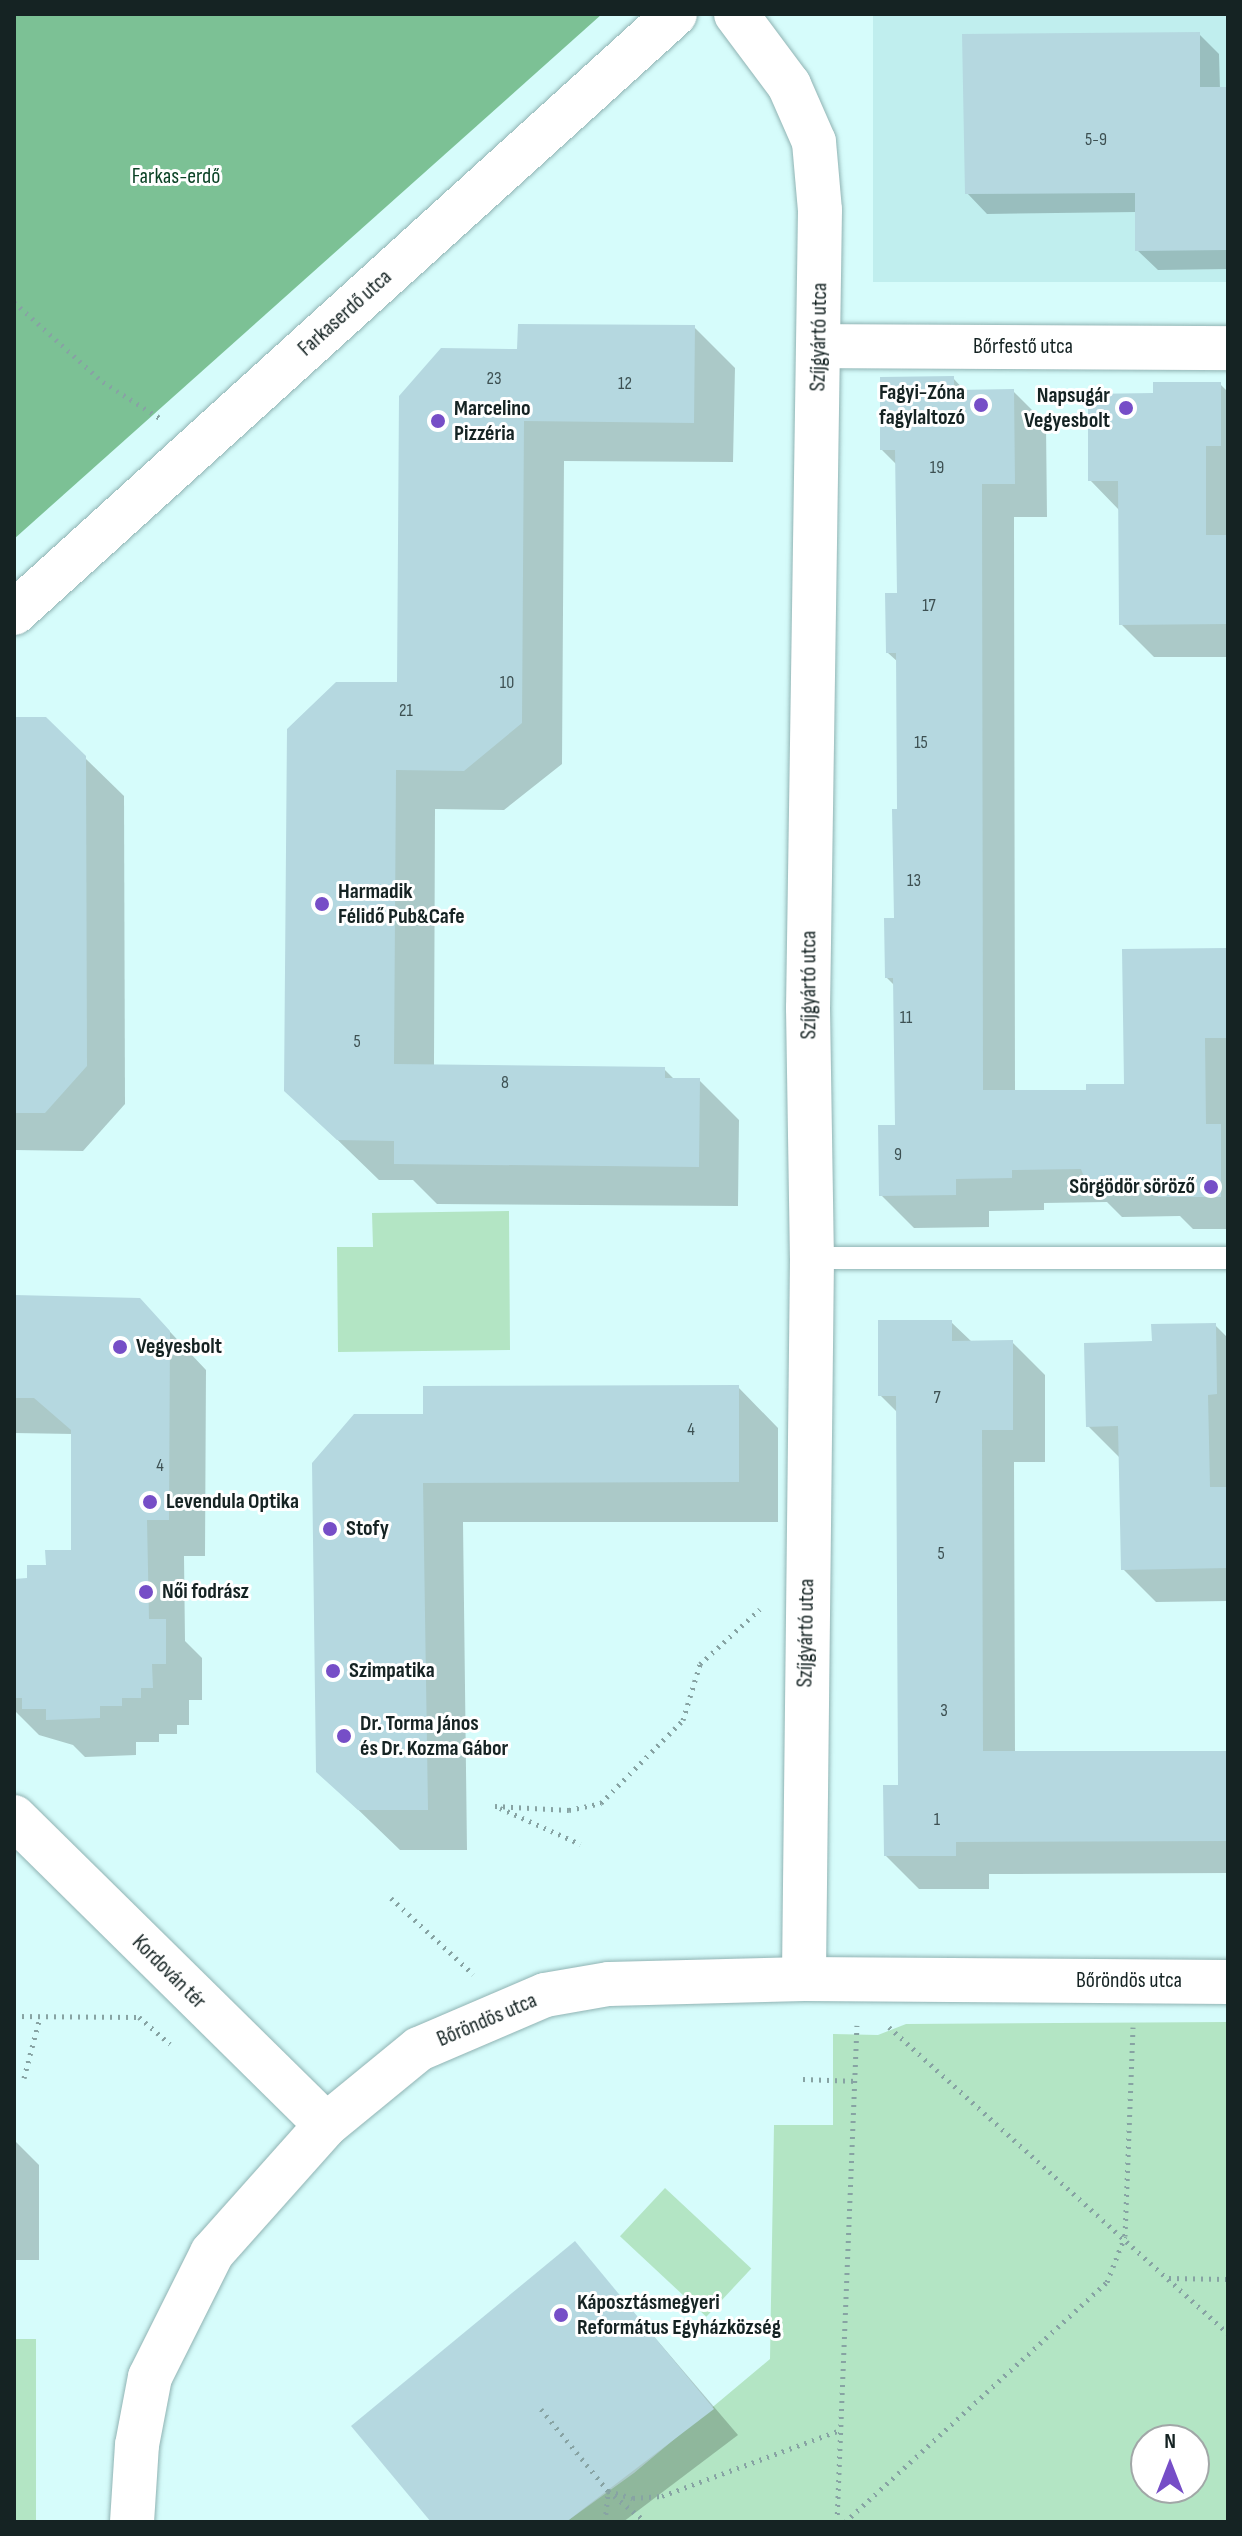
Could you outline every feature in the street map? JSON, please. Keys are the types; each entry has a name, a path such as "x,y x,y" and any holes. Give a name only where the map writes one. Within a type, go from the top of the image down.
{"street":[{"name":"Farkaserdő utca","path":"14,613 675,14"},
{"name":"Szíjgyártó utca","path":"736,14 789,85 814,142 820,210 808,1008 812,1258 804,1979"},
{"name":"Bőrfestő utca","path":"819,346 1228,348"},
{"name":"Kordován tér","path":"14,1817 326,2125"},
{"name":"Bőröndös utca","path":"132,2522 137,2445 150,2377 174,2321 212,2253 326,2125 419,2049 545,1995 609,1984 804,1979 1228,1982"}],"lane":[{"path":"812,1258 1228,1258"}],"path":[{"path":"14,302 103,382 201,444"},
{"path":"580,1844 495,1806 569,1810 601,1803 683,1720 700,1664 766,1604"},
{"path":"391,1898 476,1977"},
{"path":"845,2522 1107,2282 1125,2236 1135,1982"},
{"path":"14,2016 139,2017 170,2044"},
{"path":"837,2522 838,2431 857,2081 857,2016"},
{"path":"24,2078 40,2017"},
{"path":"886,2024 1125,2236 1228,2333"},
{"path":"803,2079 857,2081"},
{"path":"1168,2278 1228,2279"},
{"path":"541,2409 608,2491 646,2522"},
{"path":"608,2491 633,2498 662,2496 838,2431"},
{"path":"605,2522 608,2491"}],"shaded area":[{"path":"873,14 1228,14 1228,282 873,282"}],"green space":[{"name":"Farkas-erdő","path":"14,14 602,14 14,539"},
{"path":"509,1211 510,1350 338,1352 337,1247 373,1247 372,1213"},
{"path":"1228,2022 1228,2522 566,2522 634,2473 770,2359 774,2125 833,2125 833,2034 878,2035 906,2024"},
{"path":"665,2188 751,2268 706,2317 620,2236"},
{"path":"14,2339 36,2339 36,2522 14,2522"}],"building":[{"path":"1200,32 1200,87 1228,87 1228,250 1135,251 1135,193 965,194 962,34"},
{"path":"518,324 695,325 694,423 524,421 522,723 464,771 396,770 394,1064 665,1067 665,1078 700,1078 699,1167 394,1164 394,1141 337,1140 284,1091 287,729 336,682 397,682 399,396 441,348 517,349"},
{"path":"954,376 954,390 1014,389 1015,484 982,484 983,1090 1086,1090 1086,1084 1124,1084 1122,949 1228,948 1228,1038 1205,1038 1206,1124 1221,1124 1221,1197 1158,1197 1158,1184 1087,1185 1081,1169 1012,1170 1012,1178 956,1179 956,1195 879,1196 878,1125 895,1125 893,978 885,978 884,918 894,918 892,809 897,809 896,653 886,653 885,593 897,593 895,450 880,450 880,377"},
{"path":"1153,382 1221,382 1221,446 1206,446 1206,535 1228,535 1228,624 1119,625 1118,481 1088,481 1088,394 1153,393"},
{"path":"14,717 46,717 86,756 87,1066 45,1113 14,1113"},
{"path":"14,1295 140,1298 170,1331 169,1520 147,1520 149,1619 166,1619 166,1664 152,1664 153,1688 141,1688 141,1698 122,1698 122,1706 100,1706 100,1718 46,1720 46,1709 22,1709 22,1698 14,1698 14,1579 27,1578 27,1565 46,1565 45,1550 71,1550 71,1430 34,1398 14,1398"},
{"path":"878,1320 952,1320 952,1341 1013,1340 1013,1430 982,1430 983,1751 1228,1751 1228,1841 956,1842 956,1856 884,1856 883,1785 898,1785 896,1396 878,1396"},
{"path":"1216,1323 1217,1394 1208,1395 1210,1487 1228,1487 1228,1568 1121,1570 1118,1426 1086,1427 1084,1343 1152,1341 1151,1324"},
{"path":"739,1385 739,1482 423,1483 428,1810 358,1810 316,1772 312,1463 354,1414 423,1414 423,1386"},
{"name":"Káposztásmegyeri Református Egyházközség","path":"575,2241 714,2409 566,2522 431,2522 351,2426"}],"place":[{"name":"Fagyi-Zóna fagylaltozó","path":"981,405"},
{"name":"Napsugár Vegyesbolt","path":"1126,408"},
{"name":"Marcelino Pizzéria","path":"438,421"},
{"name":"Harmadik Félidő Pub&Cafe","path":"322,904"},
{"name":"Sörgödör söröző","path":"1211,1187"},
{"name":"Vegyesbolt","path":"120,1347"},
{"name":"Levendula Optika","path":"150,1502"},
{"name":"Stofy","path":"330,1529"},
{"name":"Női fodrász","path":"146,1592"},
{"name":"Szimpatika","path":"333,1671"},
{"name":"Dr. Torma János és Dr. Kozma Gábor","path":"344,1736"},
{"name":"Káposztásmegyeri Református Egyházközség","path":"561,2315"}]}
